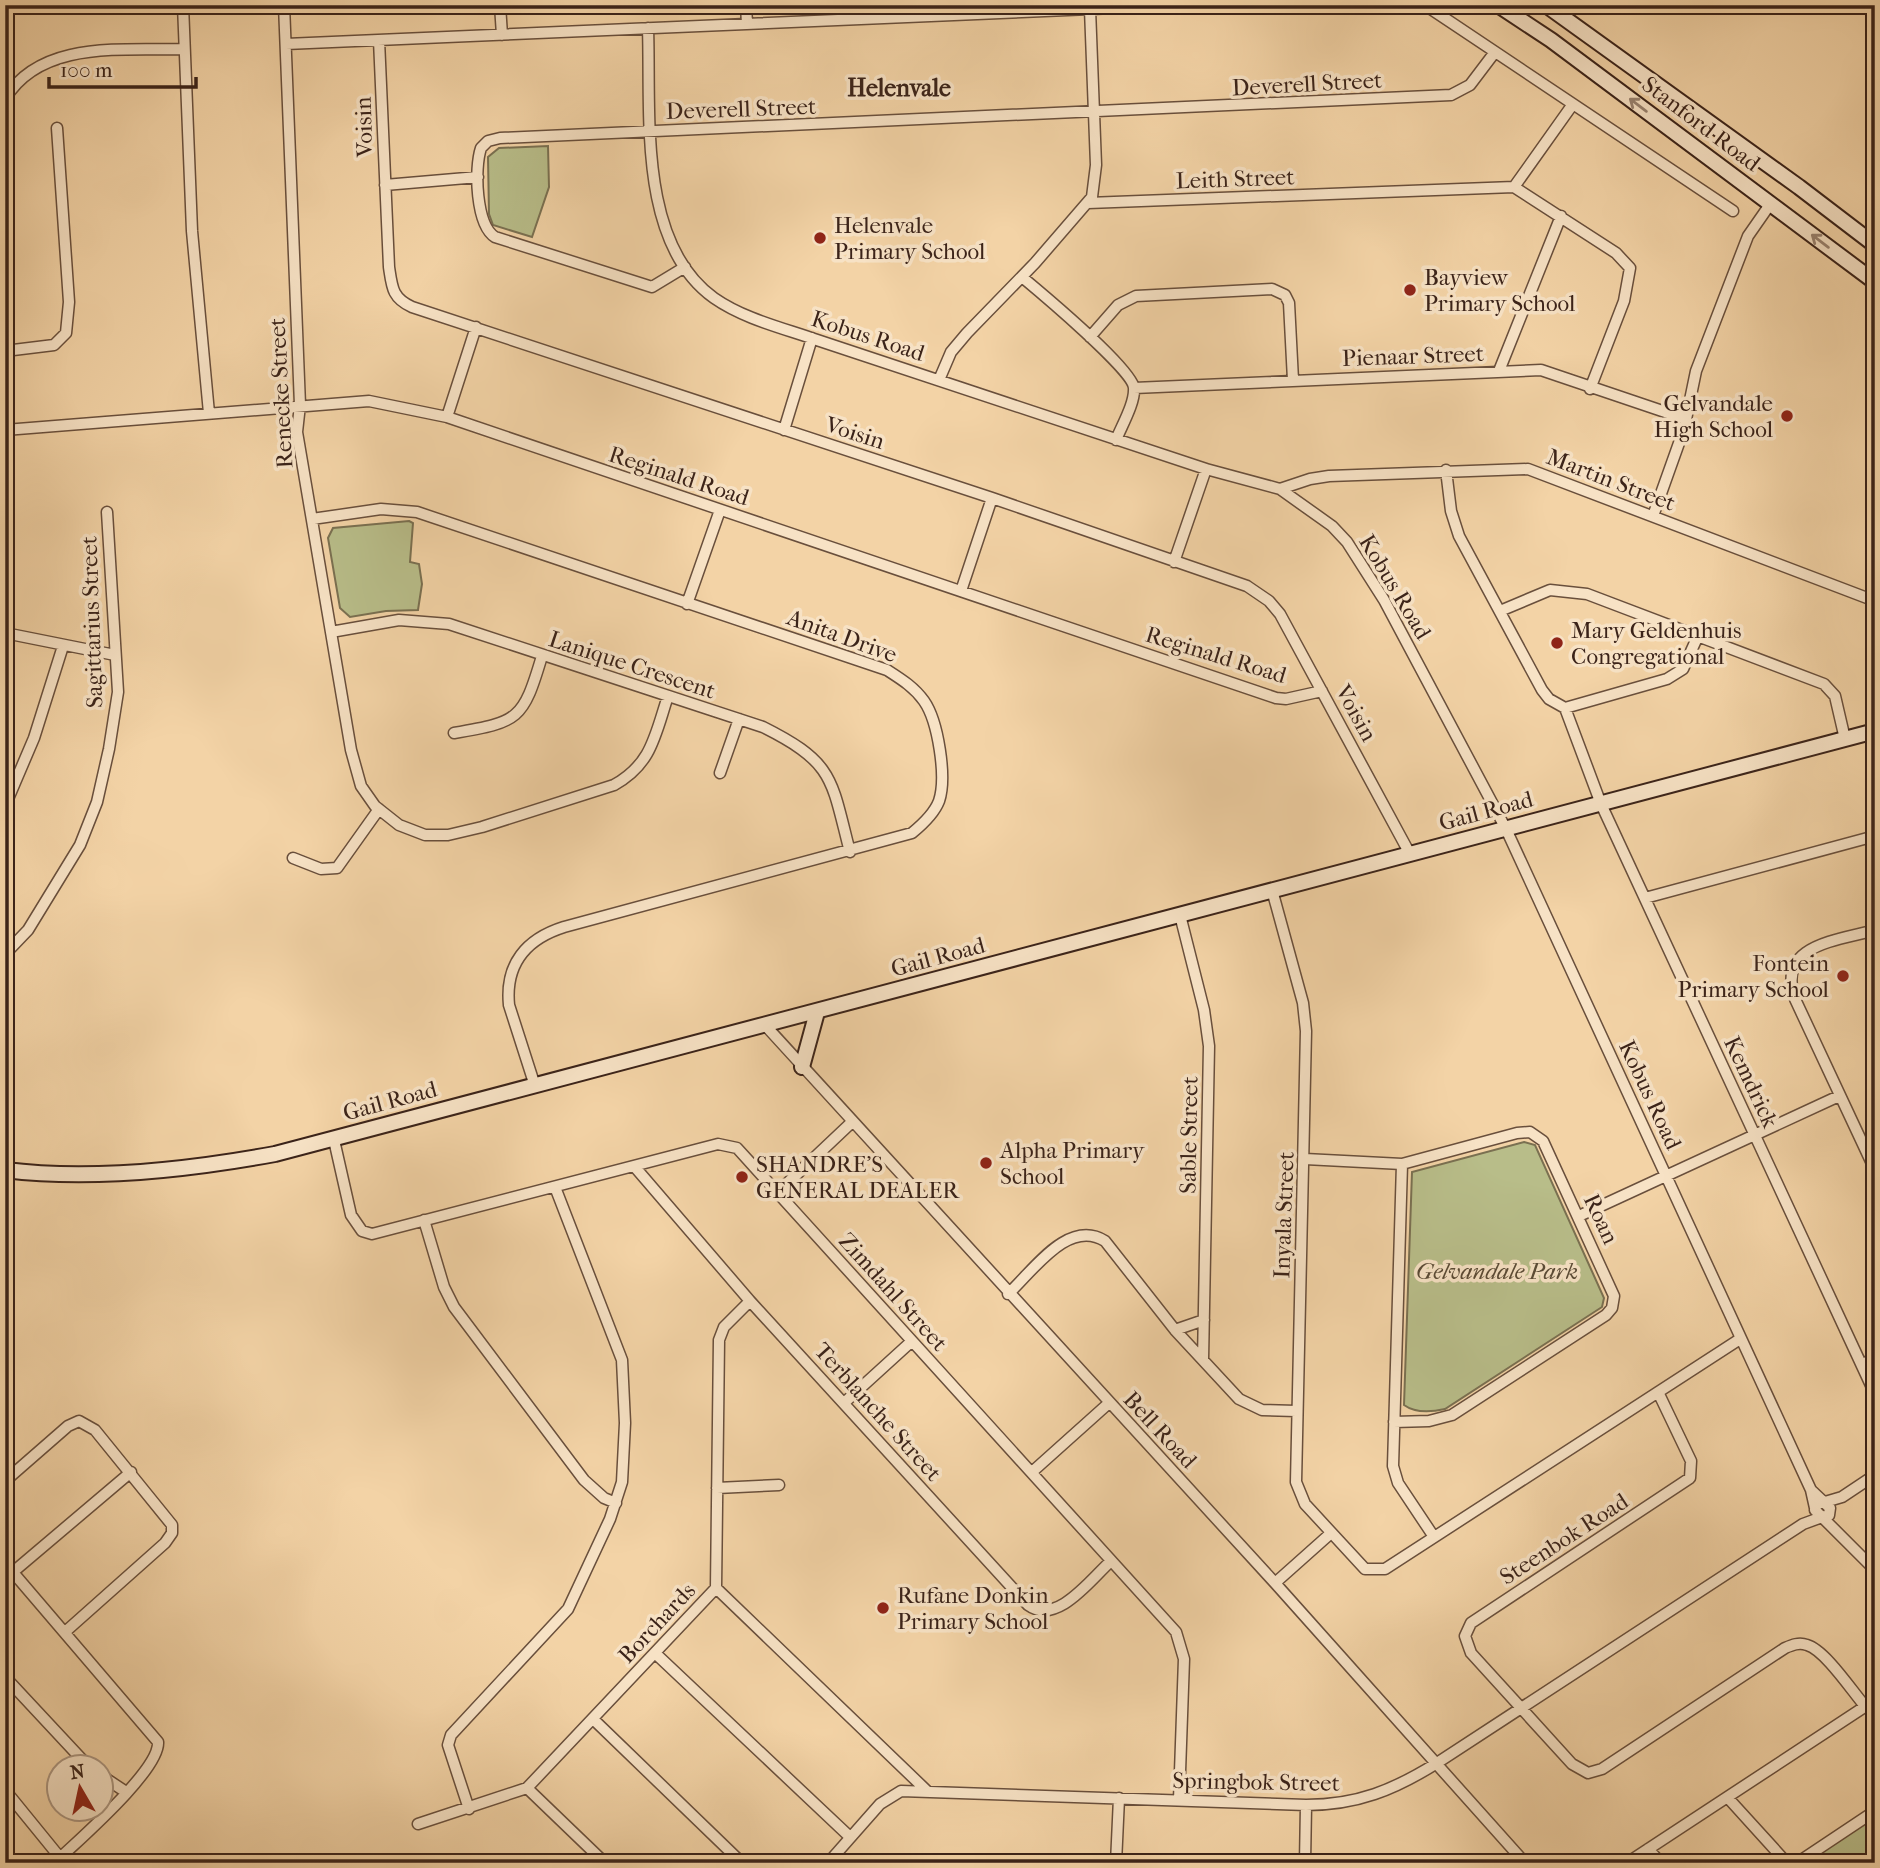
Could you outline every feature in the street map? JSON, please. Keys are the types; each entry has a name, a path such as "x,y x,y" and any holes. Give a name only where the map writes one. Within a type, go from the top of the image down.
{"street":[{"path":"183,5 192,230 209,413"},
{"name":"Renecke Street","path":"284,5 300,405 298,432 357,777 367,795 399,825 425,835 448,835 614,785 631,776 643,764 668,696"},
{"path":"500,5 502,35"},
{"path":"746,5 747,24"},
{"path":"864,19 869,5"},
{"path":"286,44 1183,5"},
{"path":"1425,5 1733,211"},
{"name":"Stanford Road","path":"1498,5 1551,40 1875,282"},
{"name":"Stanford Road","path":"1546,5 1800,187 1875,245"},
{"path":"939,380 951,352 1088,203 1096,179 1090,9"},
{"name":"Kobus Road","path":"648,28 652,132 659,213 665,232 685,267 704,290 734,310 812,338 1206,469 1280,489 1332,526 1357,556 1506,829 1811,1490 1837,1530 1875,1570"},
{"name":"Voisin","path":"379,40 385,185 393,292 398,299 412,307 992,498 1247,586 1269,601 1322,691 1410,854"},
{"path":"6,95 36,69 74,54 184,49"},
{"name":"Deverell Street","path":"685,267 658,286 641,286 495,237 488,232 482,219 478,177 481,148 494,139 1451,95 1470,85 1495,52"},
{"path":"1573,104 1514,187 1625,260 1631,273 1625,300 1590,388"},
{"path":"5,351 54,345 66,333 69,302 57,128"},
{"path":"385,185 478,177"},
{"name":"Leith Street","path":"1088,203 1514,187"},
{"path":"1653,516 1686,419 1696,371 1748,236 1771,203"},
{"path":"1499,372 1561,216"},
{"path":"1022,277 1118,363 1134,387 1116,439"},
{"path":"1090,337 1118,305 1136,296 1272,289 1285,295 1290,303 1293,380"},
{"path":"447,417 476,327"},
{"path":"784,430 812,338"},
{"name":"Pienaar Street","path":"1134,387 1541,370 1686,419"},
{"name":"Reginald Road","path":"5,430 369,401 447,417 1276,698 1286,699 1322,691"},
{"path":"5,441 5,520"},
{"path":"1174,562 1206,469"},
{"name":"Martin Street","path":"1280,489 1318,477 1528,469 1875,601"},
{"path":"1447,470 1455,527 1549,699 1565,708 1667,679 1683,669 1697,638"},
{"path":"961,591 992,498"},
{"name":"Anita Drive","path":"312,519 381,509 417,512 887,670 904,680 925,703 936,729 941,790 939,801 931,814 912,833 850,852 564,927 532,942 514,964 508,992 509,1005 535,1086"},
{"path":"687,604 720,510"},
{"name":"Sagittarius Street","path":"5,954 28,930 80,845 91,820 117,712 107,512"},
{"path":"1500,611 1539,593 1573,590 1824,684 1835,695 1845,739"},
{"name":"Lanique Crescent","path":"331,632 399,621 427,621 461,628 739,719 798,744 814,757 830,780 850,852"},
{"path":"5,633 115,655"},
{"path":"5,806 34,738 63,646"},
{"path":"454,733 489,727 518,715 531,692 542,656"},
{"name":"Kemdrick","path":"1565,708 1601,804 1875,1394"},
{"path":"720,773 739,719"},
{"name":"Gail Road","path":"5,1170 72,1173 193,1167 275,1154 1875,731"},
{"path":"293,858 321,869 337,868 379,809"},
{"path":"1644,898 1875,836"},
{"name":"Inyala Street","path":"1272,890 1305,1016 1305,1159 1296,1411 1297,1487 1305,1504 1365,1569 1382,1570 1434,1537"},
{"name":"Sable Street","path":"1180,915 1208,1031 1203,1360"},
{"path":"1875,930 1811,948 1799,957 1791,972 1795,999 1875,1170"},
{"path":"802,1067 817,1012"},
{"name":"Bell Road","path":"765,1025 851,1123 1275,1583 1525,1863"},
{"path":"1579,1216 1839,1096"},
{"path":"778,1192 851,1123"},
{"name":"Roan","path":"1305,1159 1402,1164 1530,1132 1543,1141 1614,1296 1612,1308 1606,1315 1452,1415 1429,1421 1394,1422"},
{"name":"Zimdahl Street","path":"334,1140 351,1215 362,1231 383,1232 718,1144 737,1148 1176,1632 1182,1647 1179,1800"},
{"path":"1402,1164 1394,1422 1395,1475 1434,1537 1740,1339"},
{"name":"Terblanche Street","path":"634,1166 750,1301 1034,1609 1044,1611 1059,1607 1111,1561"},
{"path":"468,1809 448,1745 451,1735 568,1609 586,1577 622,1482 625,1373 616,1341 555,1187"},
{"path":"424,1220 444,1287 454,1307 584,1480 594,1491 616,1503"},
{"path":"1008,1294 1059,1245 1072,1237 1090,1234 1105,1241 1175,1330 1245,1404 1262,1410 1296,1411"},
{"name":"Borchards","path":"418,1824 527,1788 716,1588 719,1339 724,1327 750,1301"},
{"path":"1175,1330 1204,1320"},
{"path":"845,1402 912,1341"},
{"path":"1862,1365 1875,1357"},
{"name":"Steenbok Road","path":"1522,1708 1471,1653 1465,1641 1466,1627 1690,1478 1691,1461 1658,1392"},
{"path":"1032,1472 1109,1403"},
{"path":"5,1480 68,1426 79,1421 95,1430 169,1518 172,1533 65,1632"},
{"path":"13,1572 131,1472"},
{"path":"1823,1509 1875,1475"},
{"path":"717,1488 779,1485"},
{"name":"Springbok Street","path":"828,1863 891,1795 901,1791 1306,1805 1341,1804 1373,1797 1408,1782 1823,1509"},
{"path":"1275,1583 1330,1534"},
{"path":"5,1563 158,1742 157,1754 104,1819 62,1860 5,1790"},
{"path":"716,1588 927,1791"},
{"path":"1522,1708 1572,1764 1591,1773 1602,1769 1784,1648 1795,1644 1807,1645 1819,1652 1865,1706"},
{"path":"656,1654 849,1838"},
{"path":"5,1677 75,1752"},
{"path":"1628,1863 1875,1700"},
{"path":"593,1719 743,1863"},
{"path":"116,1785 126,1792"},
{"path":"527,1788 605,1863"},
{"path":"1116,1863 1119,1798"},
{"path":"1728,1798 1787,1863"},
{"path":"1305,1863 1306,1805"},
{"path":"1797,1863 1875,1811"},
{"path":"1648,1849 1661,1863"}],"green space":[{"path":"548,146 549,187 532,237 493,225 489,214 488,157 499,148"},
{"path":"409,521 413,523 410,562 419,564 422,584 418,610 386,611 350,617 340,608 328,538 333,528"},
{"name":"Gelvandale Park","path":"1524,1142 1535,1145 1604,1298 1602,1307 1445,1409 1424,1411 1408,1408 1404,1405 1412,1172"},
{"path":"1875,1816 1875,1863 1806,1863 1808,1859"}],"place":[{"name":"Helenvale Primary School","path":"820,238"},
{"name":"Bayview Primary School","path":"1410,290"},
{"name":"Gelvandale High School","path":"1787,416"},
{"name":"Mary Geldenhuis Congregational","path":"1557,643"},
{"name":"Fontein Primary School","path":"1843,976"},
{"name":"Alpha Primary School","path":"986,1163"},
{"name":"SHANDRE'S GENERAL DEALER","path":"742,1177"},
{"name":"Rufane Donkin Primary School","path":"883,1608"}],"district":[{"name":"Helenvale","path":"899,88"}]}
